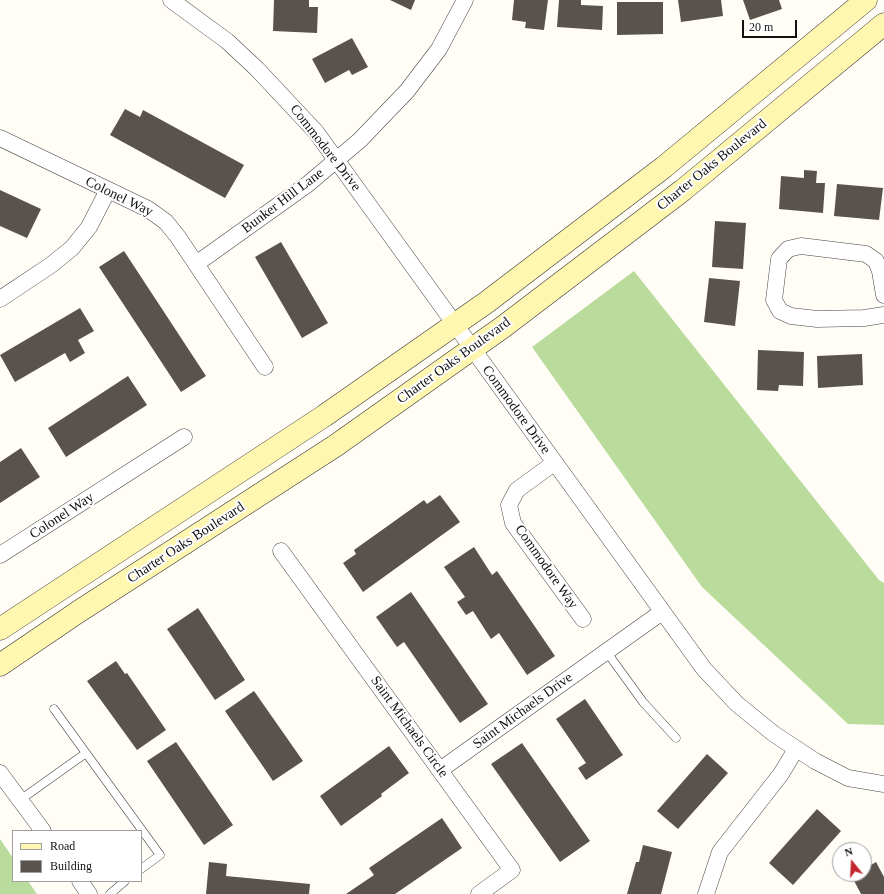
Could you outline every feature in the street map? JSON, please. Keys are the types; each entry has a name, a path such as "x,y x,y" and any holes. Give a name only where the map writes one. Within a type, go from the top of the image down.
{"street":[{"name":"Commodore Drive","path":"171,0 227,41 257,69 316,132 472,350 704,669 737,704 774,734 796,749 848,778 876,784 884,784"},
{"name":"Bunker Hill Lane","path":"196,264 308,184 360,140 407,91 439,49 465,0"},
{"name":"Charter Oaks Boulevard","path":"0,629 324,416 455,325 664,167 866,0"},
{"name":"Charter Oaks Boulevard","path":"0,665 78,612 334,446 472,350 683,190 884,24"},
{"name":"Colonel Way","path":"0,138 148,209 166,222 265,367"},
{"path":"0,299 51,265 72,248 89,227 108,190"},
{"path":"884,295 880,271 876,261 866,254 801,246 788,249 779,259 774,300 780,311 791,316 817,319 884,316"},
{"name":"Colonel Way","path":"0,556 184,437"},
{"name":"Commodore Way","path":"554,463 516,490 509,505 513,523 583,619"},
{"name":"Saint Michaels Circle","path":"281,551 512,870 479,894"},
{"name":"Saint Michaels Drive","path":"440,770 662,612"},
{"path":"706,894 720,852 781,774 796,749"},
{"path":"0,773 42,830"},
{"path":"81,882 89,894"}],"lane":[{"path":"606,651 643,702 676,738"},
{"path":"54,709 142,830"},
{"path":"20,800 86,753"},
{"path":"142,830 160,855 142,868"},
{"path":"110,894 124,882"}],"green space":[{"path":"634,271 879,580 884,583 884,725 848,724 702,587 532,347"},
{"path":"0,839 12,857 12,882 29,882 37,894 0,894"}],"building":[{"path":"274,0 309,0 309,7 318,7 317,33 273,31"},
{"path":"390,0 415,0 411,10"},
{"path":"514,0 548,0 544,30 525,28 526,22 512,20"},
{"path":"559,0 581,0 581,5 603,6 602,30 557,27"},
{"path":"678,0 721,0 723,16 681,22"},
{"path":"743,0 779,0 782,9 750,20"},
{"path":"617,2 663,2 663,34 617,35"},
{"path":"352,38 368,67 352,75 349,70 325,83 312,59"},
{"path":"125,109 140,117 143,110 244,165 225,198 110,135"},
{"path":"804,170 817,171 816,183 825,183 823,213 779,209 781,176 804,178"},
{"path":"837,184 883,188 879,220 834,216"},
{"path":"0,190 41,209 27,238 0,226"},
{"path":"715,221 746,223 743,269 712,267"},
{"path":"281,242 328,323 302,338 255,257"},
{"path":"124,251 206,376 181,392 99,267"},
{"path":"709,278 740,281 735,326 704,322"},
{"path":"80,308 94,331 78,340 85,353 70,362 65,353 15,382 0,355"},
{"path":"758,350 804,352 803,386 779,385 778,391 757,390"},
{"path":"862,354 863,385 818,388 817,356"},
{"path":"128,376 147,405 66,457 48,428"},
{"path":"21,448 40,477 0,503 0,462"},
{"path":"440,495 460,522 363,592 343,563 356,554 354,550 424,500 427,504"},
{"path":"474,547 492,575 497,571 555,656 527,675 499,633 491,639 473,611 466,615 457,602 465,597 444,567"},
{"path":"411,592 488,704 460,723 404,642 397,647 376,617"},
{"path":"198,608 245,680 215,700 167,629"},
{"path":"116,661 125,674 127,673 166,730 137,750 87,681"},
{"path":"254,691 303,761 273,781 225,711"},
{"path":"585,699 623,755 586,780 578,768 586,763 556,719"},
{"path":"176,742 233,825 204,845 147,761"},
{"path":"522,743 590,841 560,862 491,764"},
{"path":"389,746 409,773 381,794 382,796 341,826 320,796"},
{"path":"707,754 728,773 678,829 657,811"},
{"path":"817,809 841,831 793,885 769,863"},
{"path":"442,818 462,848 395,894 346,894 374,875 369,868"},
{"path":"643,845 672,852 661,894 627,894 636,862 639,862"},
{"path":"209,862 227,864 226,876 310,884 309,894 206,894"},
{"path":"876,862 884,877 884,894 861,894 855,882 872,882 872,864"}]}
